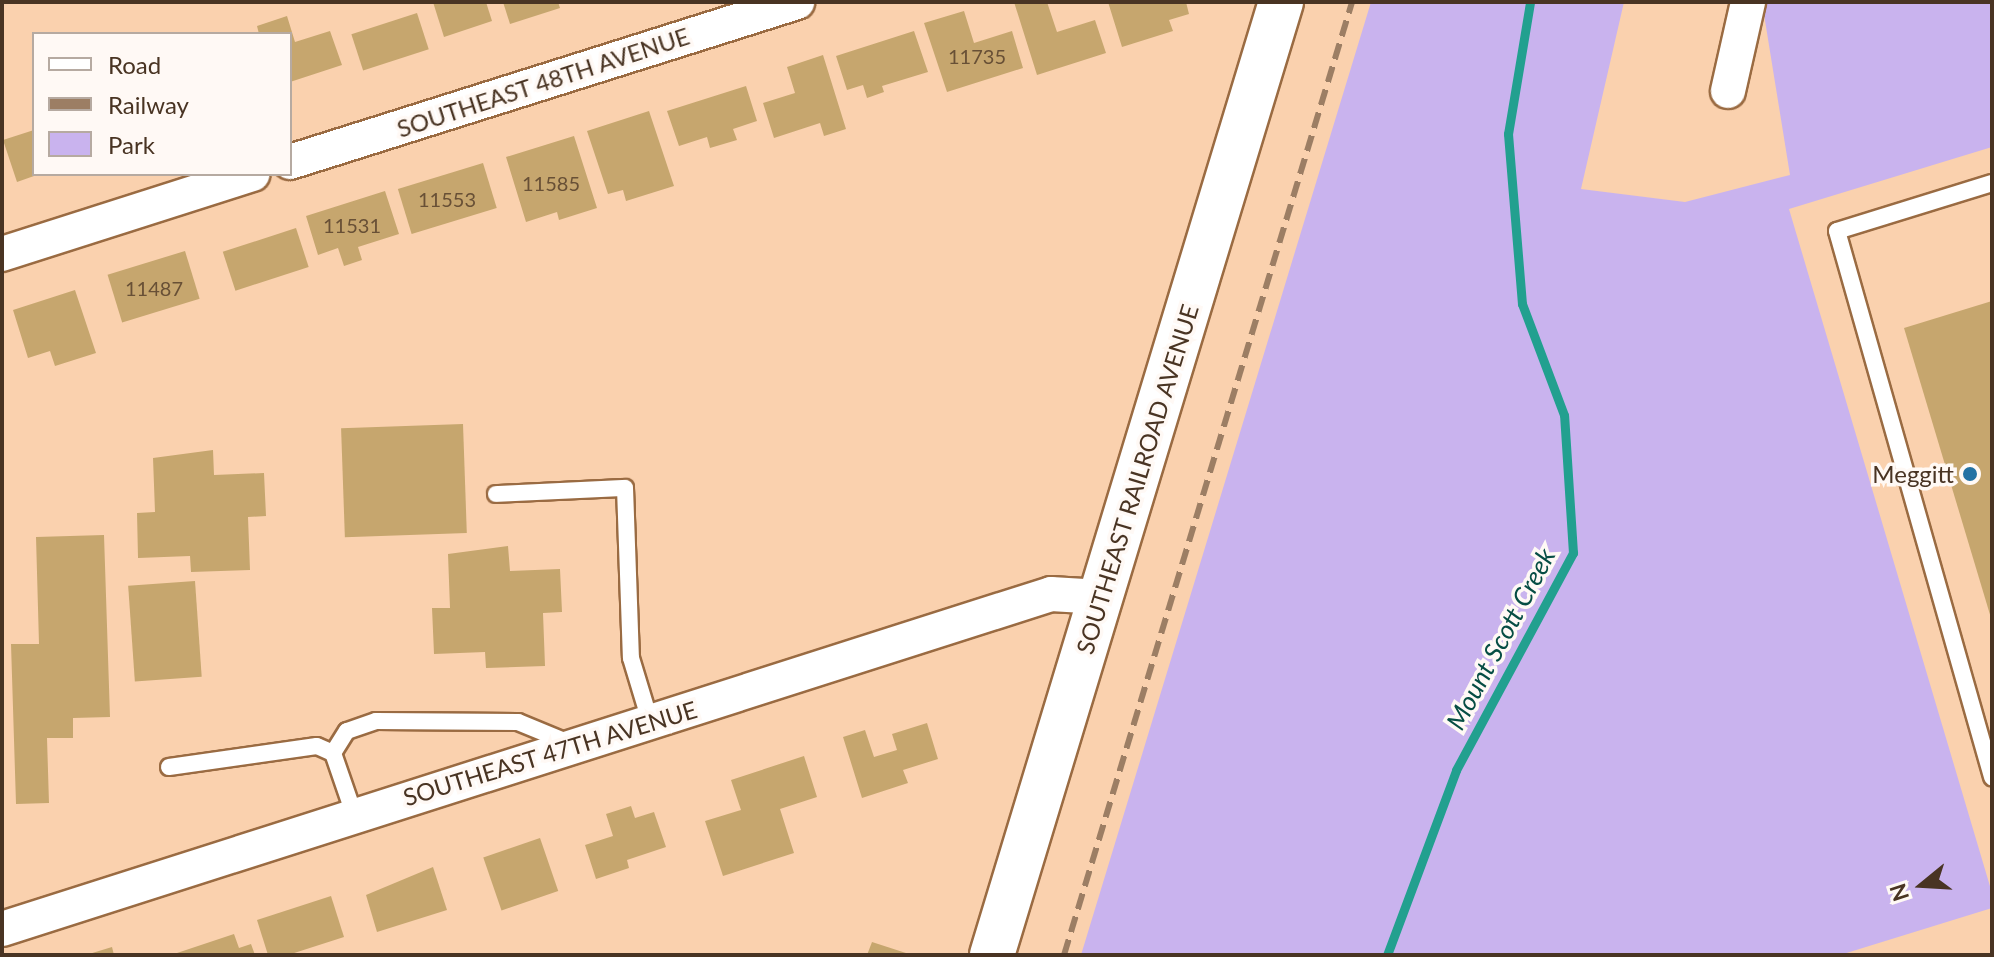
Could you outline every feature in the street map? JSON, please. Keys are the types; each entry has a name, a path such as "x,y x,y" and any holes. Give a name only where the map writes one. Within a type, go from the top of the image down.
{"street":[{"name":"SOUTHEAST 48TH AVENUE","path":"292,161 797,2"},
{"name":"SOUTHEAST RAILROAD AVENUE","path":"992,955 1281,2"},
{"path":"1728,91 1748,2"},
{"path":"2,254 247,176"},
{"name":"SOUTHEAST 47TH AVENUE","path":"2,929 354,814 1051,594 1101,597"}],"lane":[{"path":"1992,183 1837,231 1992,777"},
{"path":"496,494 625,488 631,658 650,721"},
{"path":"333,753 347,731 376,721 518,722 574,746"},
{"path":"169,767 317,746 333,753 354,814"}],"green space":[{"path":"1371,2 1624,2 1581,189 1685,202 1790,175 1762,2 1992,2 1992,147 1789,209 1992,893 1992,908 1840,955 1081,955"}],"building":[{"path":"433,2 486,2 492,21 444,37"},
{"path":"503,2 558,2 560,8 510,24"},
{"path":"1014,2 1047,2 1057,32 1095,20 1106,53 1037,75"},
{"path":"1108,2 1186,2 1189,14 1169,20 1173,31 1122,47"},
{"path":"964,11 974,43 1012,31 1023,68 947,92 924,23"},
{"path":"417,13 429,49 363,70 351,34"},
{"path":"287,16 292,32 258,32 257,26"},
{"path":"330,31 342,65 292,81 292,32 295,42"},
{"path":"914,31 928,72 882,86 884,92 867,98 863,85 847,90 836,56"},
{"path":"823,55 846,129 824,136 820,123 774,138 763,103 795,93 787,67"},
{"path":"746,86 757,121 733,129 737,140 710,148 707,137 679,146 667,111"},
{"path":"649,111 674,186 626,201 623,190 608,194 587,131"},
{"path":"32,131 34,176 17,182 3,140"},
{"path":"574,136 597,208 559,220 557,212 526,222 506,157"},
{"path":"483,163 497,208 412,234 398,189"},
{"path":"385,191 399,234 358,247 362,260 344,266 338,248 318,255 306,216"},
{"path":"296,228 309,267 235,291 223,252"},
{"path":"185,251 200,299 122,322 108,275"},
{"path":"75,290 96,353 55,366 50,351 28,358 13,310"},
{"name":"Meggitt","path":"1992,301 1992,618 1991,618 1904,328"},
{"path":"463,424 467,533 345,537 341,428"},
{"path":"213,450 214,475 264,473 266,516 248,517 250,570 191,572 190,556 138,558 137,513 155,512 153,458"},
{"path":"104,535 110,717 73,718 73,738 47,738 49,803 16,804 11,644 39,644 36,537"},
{"path":"508,546 510,571 560,569 562,612 543,613 545,666 486,668 485,652 434,654 432,608 450,608 448,554"},
{"path":"195,581 202,677 135,681 128,586"},
{"path":"927,723 938,759 903,770 908,783 862,798 843,737 865,730 874,757 897,750 892,734"},
{"path":"804,756 817,797 780,809 794,853 723,876 705,821 741,810 731,780"},
{"path":"631,806 635,818 654,812 666,847 627,860 629,868 596,879 585,845 613,836 606,814"},
{"path":"540,838 558,891 502,910 483,858"},
{"path":"433,867 447,910 377,932 366,895"},
{"path":"331,896 344,937 288,955 268,955 257,920"},
{"path":"234,934 239,948 251,944 255,955 171,955"},
{"path":"872,942 909,954 909,955 867,955"},
{"path":"112,947 114,955 89,955 89,954"}],"waterway":[{"name":"Mount Scott Creek","path":"1387,955 1456,770 1573,553 1564,415 1522,304 1508,134 1530,2"}],"railway":[{"path":"1064,955 1352,2"}],"place":[{"name":"Meggitt","path":"1970,474"}]}
